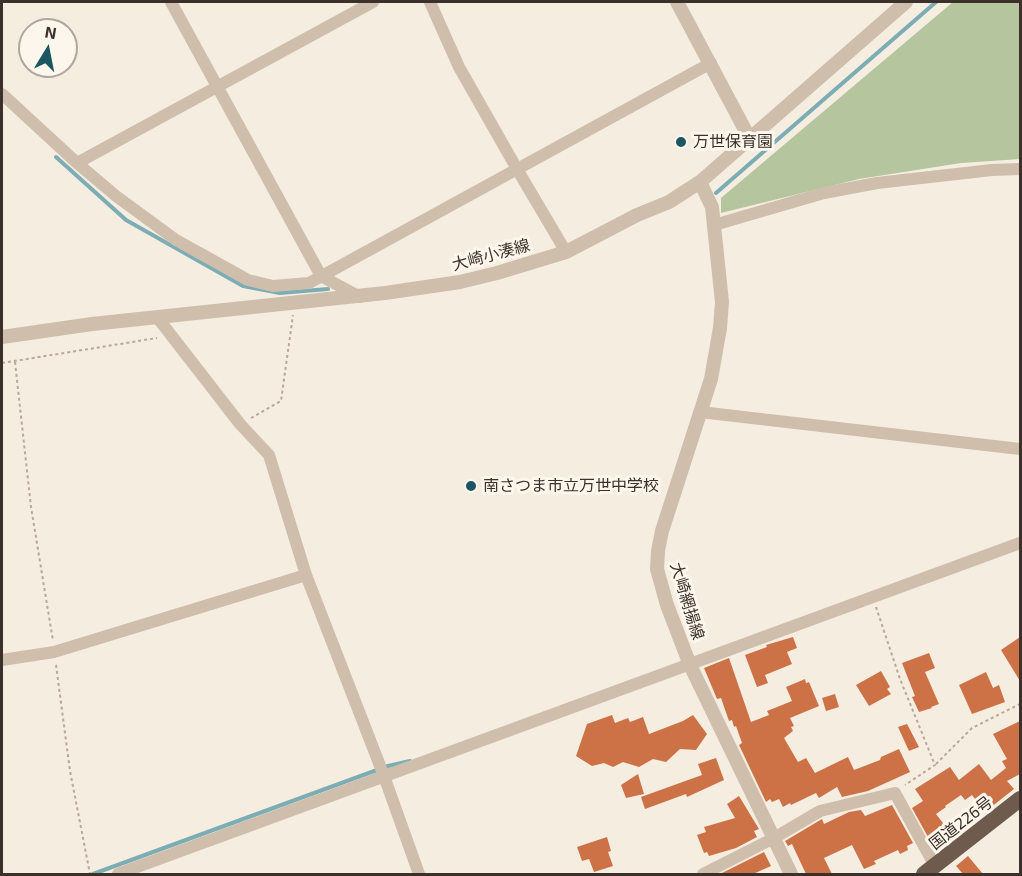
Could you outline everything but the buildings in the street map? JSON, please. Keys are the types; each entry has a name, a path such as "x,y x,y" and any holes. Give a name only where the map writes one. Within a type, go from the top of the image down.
{"highway":[{"name":"国道226号","path":"930,870 1020,799"}],"street":[{"path":"171,2 321,276 360,297"},
{"path":"77,163 373,2"},
{"path":"430,2 459,67 567,252"},
{"path":"677,2 750,139"},
{"name":"大崎小湊線","path":"2,337 157,317 360,297 460,282 567,252 637,215 669,202 700,182 906,2"},
{"path":"2,94 116,196 176,240 248,280 273,286 309,283 711,63"},
{"path":"714,225 824,193 876,183 1020,169"},
{"name":"大崎網揚線","path":"700,182 712,207 722,302 720,328 711,379 662,531 657,569 667,605 690,665 790,874"},
{"path":"157,317 240,424 269,454 306,575 383,772 419,874"},
{"path":"700,412 1020,449"},
{"path":"118,874 383,772 690,665 1020,543"},
{"path":"2,660 54,652 306,575"},
{"path":"704,874 820,811 895,793 930,870"}],"path":[{"path":"240,424 281,401 294,303"},
{"path":"2,363 171,335"},
{"path":"15,362 31,507 70,771 90,874"},
{"path":"872,596 900,679 935,765"},
{"path":"895,793 935,765 972,728 1020,704"}],"green space":[{"path":"953,2 1020,2 1020,159 961,163 859,179 721,213 721,198"}],"waterway":[{"path":"716,193 936,2"},
{"path":"56,157 126,220 243,286 280,293 328,289"},
{"path":"93,874 388,766 410,761"}],"place":[{"name":"万世保育園","path":"681,142"},
{"name":"南さつま市立万世中学校","path":"471,486"}]}
